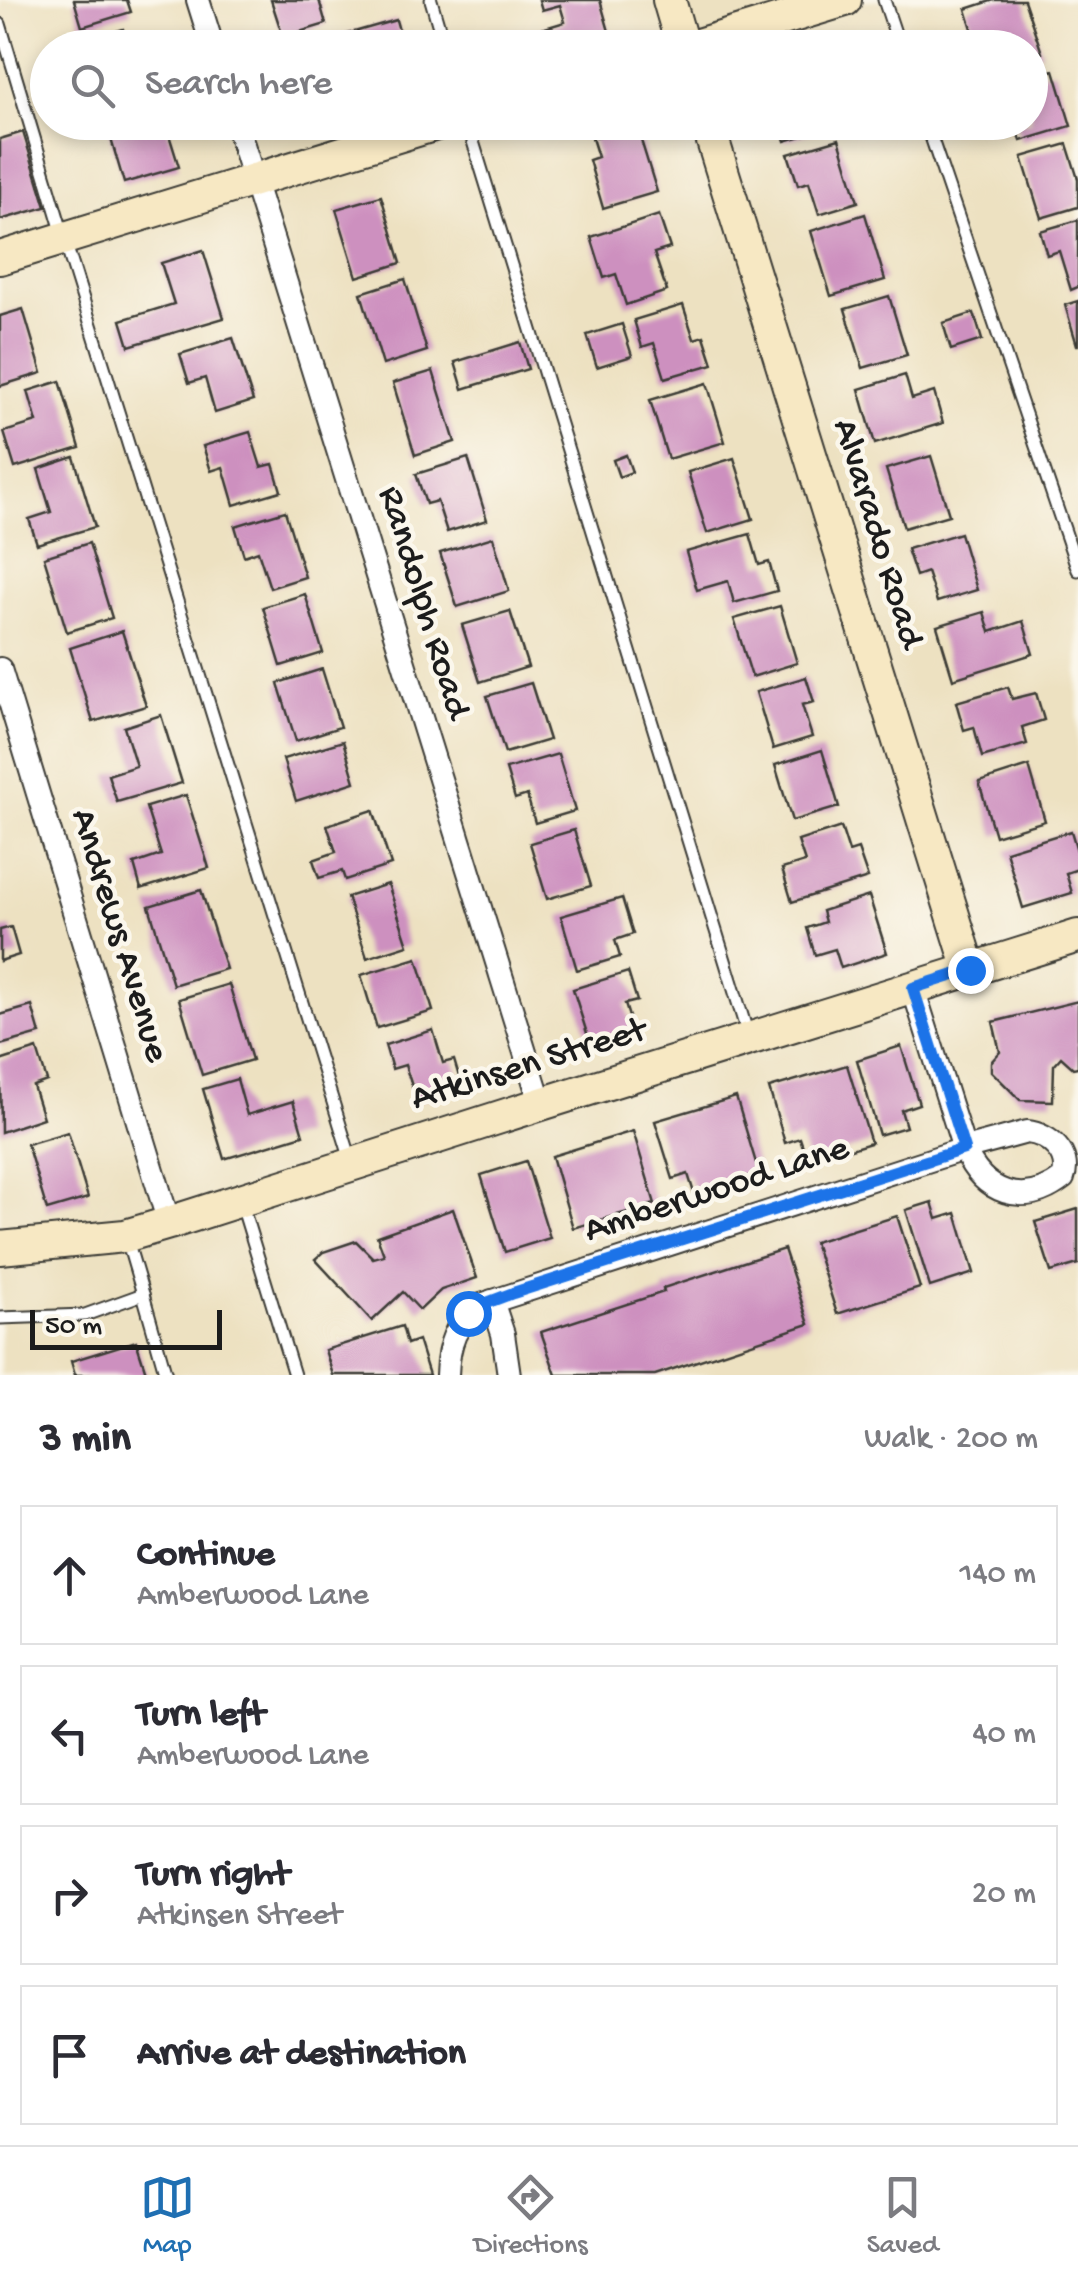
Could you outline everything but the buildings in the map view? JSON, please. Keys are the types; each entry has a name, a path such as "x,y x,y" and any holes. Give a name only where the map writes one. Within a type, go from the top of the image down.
{"street":[{"path":"198,0 207,30"},
{"path":"669,0 680,30"},
{"path":"746,30 845,0"},
{"name":"Randolph Road","path":"242,140 541,1104"},
{"path":"0,258 384,140"},
{"name":"Alvarado Road","path":"713,140 970,970"},
{"name":"Andrews Avenue","path":"0,669 169,1224"},
{"name":"Atkinsen Street","path":"0,1248 125,1236 169,1224 1078,936"},
{"name":"Amberwood Lane","path":"448,1375 449,1354 460,1323 468,1313 492,1301 964,1149 913,988"},
{"path":"492,1301 510,1375"}],"lane":[{"path":"431,0 440,30"},
{"path":"884,0 894,30"},
{"path":"0,24 30,124"},
{"path":"35,140 352,1164"},
{"path":"473,140 749,1038"},
{"path":"932,140 1078,570"},
{"path":"240,1200 294,1375"},
{"path":"125,1236 166,1375"},
{"path":"0,1318 85,1315 143,1294"}],"route":[{"path":"468,1313 513,1293 964,1149 913,988 970,970"}]}
